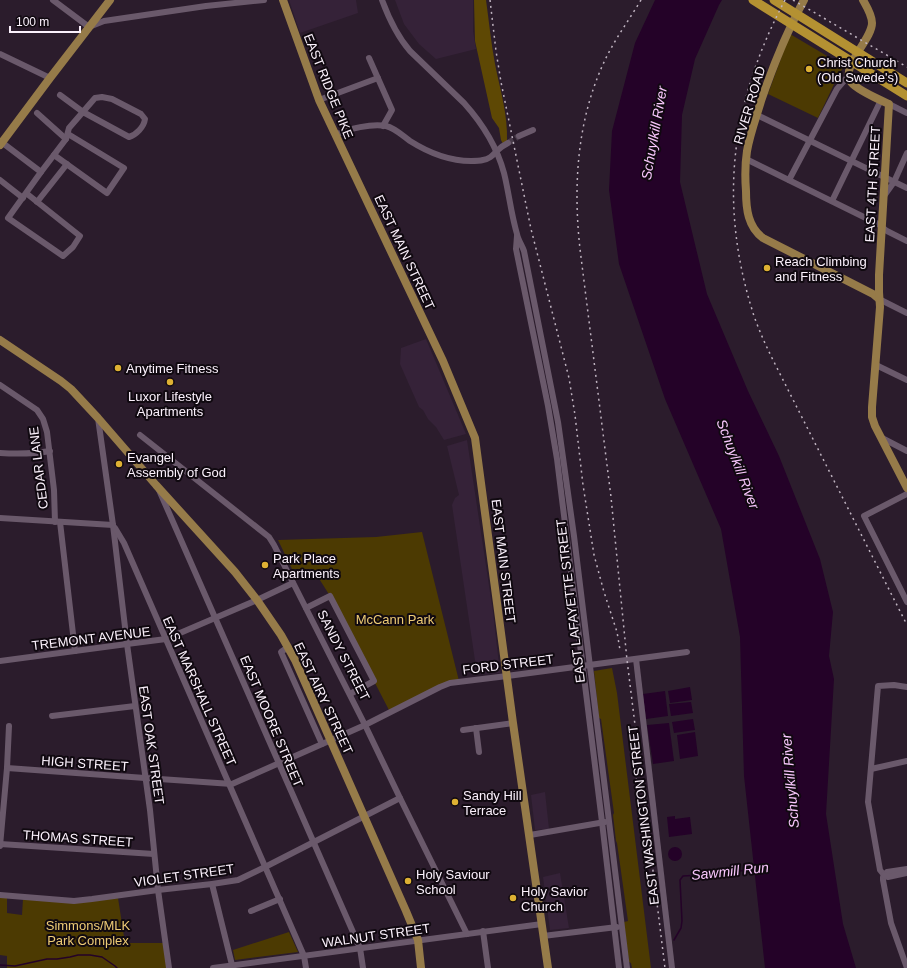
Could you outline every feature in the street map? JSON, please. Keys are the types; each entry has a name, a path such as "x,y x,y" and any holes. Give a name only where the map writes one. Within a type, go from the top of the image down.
{"highway":[{"path":"753,0 907,96"},
{"path":"774,0 907,83"}],"main road":[{"path":"1,143 110,0"},
{"name":"EAST RIDGE PIKE","path":"283,0 320,100 357,180"},
{"name":"RIVER ROAD","path":"804,0 778,54 749,142 746,159 748,214 754,229 766,240 873,294 879,299"},
{"path":"863,0 870,15 872,25 852,64 849,75 850,81 854,85 889,104"},
{"name":"EAST 4TH STREET","path":"889,104 881,227 879,282 880,306 872,417 875,426 907,488"},
{"name":"EAST MAIN STREET","path":"357,180 443,361 475,438 513,723 548,968"},
{"path":"0,340 61,381 98,418"},
{"name":"EAST AIRY STREET","path":"98,418 235,572 257,600 281,635 295,660 331,740 418,940 421,968"}],"street":[{"path":"53,0 89,27 110,20 206,6 264,0"},
{"name":"EAST LAFAYETTE STREET","path":"382,0 390,21 403,43 454,92 472,112 491,141 499,160 517,234 524,251 558,422 574,536 627,968"},
{"path":"0,54 50,78"},
{"path":"369,58 392,110 383,126"},
{"path":"789,180 837,89 849,75"},
{"path":"320,100 378,78"},
{"path":"0,180 24,196 37,202 80,236 73,247 63,256 8,218 24,196 41,172 67,137 69,128 83,112 95,98 102,97 112,99 141,114 145,119 144,123 134,135 129,137 83,112 60,95"},
{"path":"832,201 881,100"},
{"path":"889,104 907,113"},
{"path":"37,113 67,137 124,168 107,193 54,155"},
{"path":"757,115 907,188"},
{"path":"335,135 346,130 359,127 389,127 416,145 432,153 456,160 483,160 494,155 498,149 508,143"},
{"path":"519,136 533,130"},
{"path":"1,143 41,172"},
{"path":"883,198 894,182 907,153"},
{"path":"746,159 832,201 907,241"},
{"path":"37,202 67,164"},
{"name":"EAST LAFAYETTE STREET","path":"517,234 516,249 548,406 557,459 619,968"},
{"path":"879,299 907,313"},
{"path":"876,365 907,380"},
{"name":"CEDAR LANE","path":"0,385 37,410 43,418 47,432 57,522 75,651"},
{"name":"EAST MARSHALL STREET","path":"98,418 113,525 124,544 228,784 280,899 304,956 306,968"},
{"name":"SANDY STREET","path":"140,435 269,537 350,694 467,934"},
{"path":"882,438 907,451"},
{"path":"0,452 22,454 50,451"},
{"name":"EAST MOORE STREET","path":"156,485 360,948 363,968"},
{"path":"907,494 864,516 907,602"},
{"path":"0,518 113,525"},
{"name":"EAST OAK STREET","path":"113,525 169,968"},
{"name":"TREMONT AVENUE","path":"0,661 166,639 293,583"},
{"path":"306,608 330,596 374,681 350,694"},
{"path":"288,648 281,652 322,744"},
{"name":"FORD STREET","path":"365,725 440,686 450,683 687,652"},
{"name":"EAST WASHINGTON STREET","path":"636,659 672,968"},
{"path":"907,687 878,686 868,802 880,870 888,877 907,873"},
{"path":"52,716 135,706"},
{"path":"463,730 513,723"},
{"path":"315,729 324,725"},
{"name":"HIGH STREET","path":"7,768 232,784 365,725"},
{"path":"0,845 9,726"},
{"path":"476,728 479,752"},
{"path":"871,769 907,761"},
{"name":"VIOLET STREET","path":"0,895 74,901 238,880 400,798"},
{"path":"530,835 602,822 610,822"},
{"name":"THOMAS STREET","path":"0,845 154,854"},
{"path":"907,869 887,872 883,877 891,923 907,968"},
{"path":"212,884 232,965"},
{"path":"251,911 280,899"},
{"name":"WALNUT STREET","path":"212,968 542,924"},
{"path":"544,936 623,927"},
{"path":"483,932 488,968"}],"shaded area":[{"path":"289,0 356,0 358,13 300,33"},
{"path":"395,0 473,0 473,31 476,49 436,59 419,44 404,24"},
{"path":"474,0 486,0 506,122 507,141 503,144 499,128 492,118 475,41"},
{"path":"426,339 466,434 444,440 436,427 419,407 400,364 401,348"},
{"path":"467,440 493,612 500,673 477,674 452,505 455,498 459,495 447,446"},
{"path":"545,792 549,829 535,830 531,795"},
{"path":"560,873 569,928 550,930 543,877"}],"green space":[{"path":"790,34 844,66 818,118 768,94"},
{"name":"McCann Park","path":"422,532 459,681 390,712 330,596 313,569 292,569 278,540 376,537"},
{"path":"612,668 617,693 651,968 632,968 631,963 629,962 624,922 628,921 616,841 614,813 601,719 599,718 594,671"},
{"name":"Simmons/MLK Park Complex","path":"0,898 7,898 7,913 22,915 23,899 118,898 125,943 165,943 169,968 7,968 7,956 0,955"},
{"path":"289,932 298,952 235,960 233,950"}],"water":[{"name":"Schuylkill River","path":"655,0 722,0 695,59 682,115 680,182 707,294 748,391 779,456 820,559 833,612 829,656 834,679 826,814 843,924 856,968 765,968 744,776 740,637 721,529 665,399 619,264 609,190 612,131 635,43"},
{"path":"690,687 692,700 670,703 668,691"},
{"path":"665,691 668,716 646,719 643,694"},
{"path":"691,702 693,713 671,716 669,704"},
{"path":"693,719 695,730 674,733 672,722"},
{"path":"669,723 674,761 653,764 647,725"},
{"path":"695,732 698,756 680,759 677,735"},
{"path":"675,816 675,819 690,817 692,834 669,837 667,817"},
{"path":"672,847 678,847 682,851 682,857 678,861 672,861 668,857 668,851"}],"waterway":[{"name":"Sawmill Run","path":"674,940 681,928 682,921 680,880 683,876 716,874 755,869"},
{"name":"Sawmill Run","path":"0,965 15,966 47,959 90,955 102,957 117,968"}],"tunnel":[{"path":"508,143 519,136"}],"railway":[{"path":"490,0 501,82 531,229 569,378 594,555 617,632 620,650"},
{"path":"641,0 609,52 588,105 579,153 577,201 580,249 611,497 627,660 665,968"},
{"path":"785,0 766,39 752,78 742,116 735,155 733,194 736,234 743,275 754,316 766,346 907,625"},
{"path":"793,0 907,67"},
{"path":"631,743 638,791"}],"place":[{"name":"Christ Church (Old Swede's)","path":"809,69"},
{"name":"Reach Climbing and Fitness","path":"767,268"},
{"name":"Anytime Fitness","path":"118,368"},
{"name":"Luxor Lifestyle Apartments","path":"170,382"},
{"name":"Evangel Assembly of God","path":"119,464"},
{"name":"Park Place Apartments","path":"265,565"},
{"name":"Sandy Hill Terrace","path":"455,802"},
{"name":"Holy Saviour School","path":"408,881"},
{"name":"Holy Savior Church","path":"513,898"}]}
